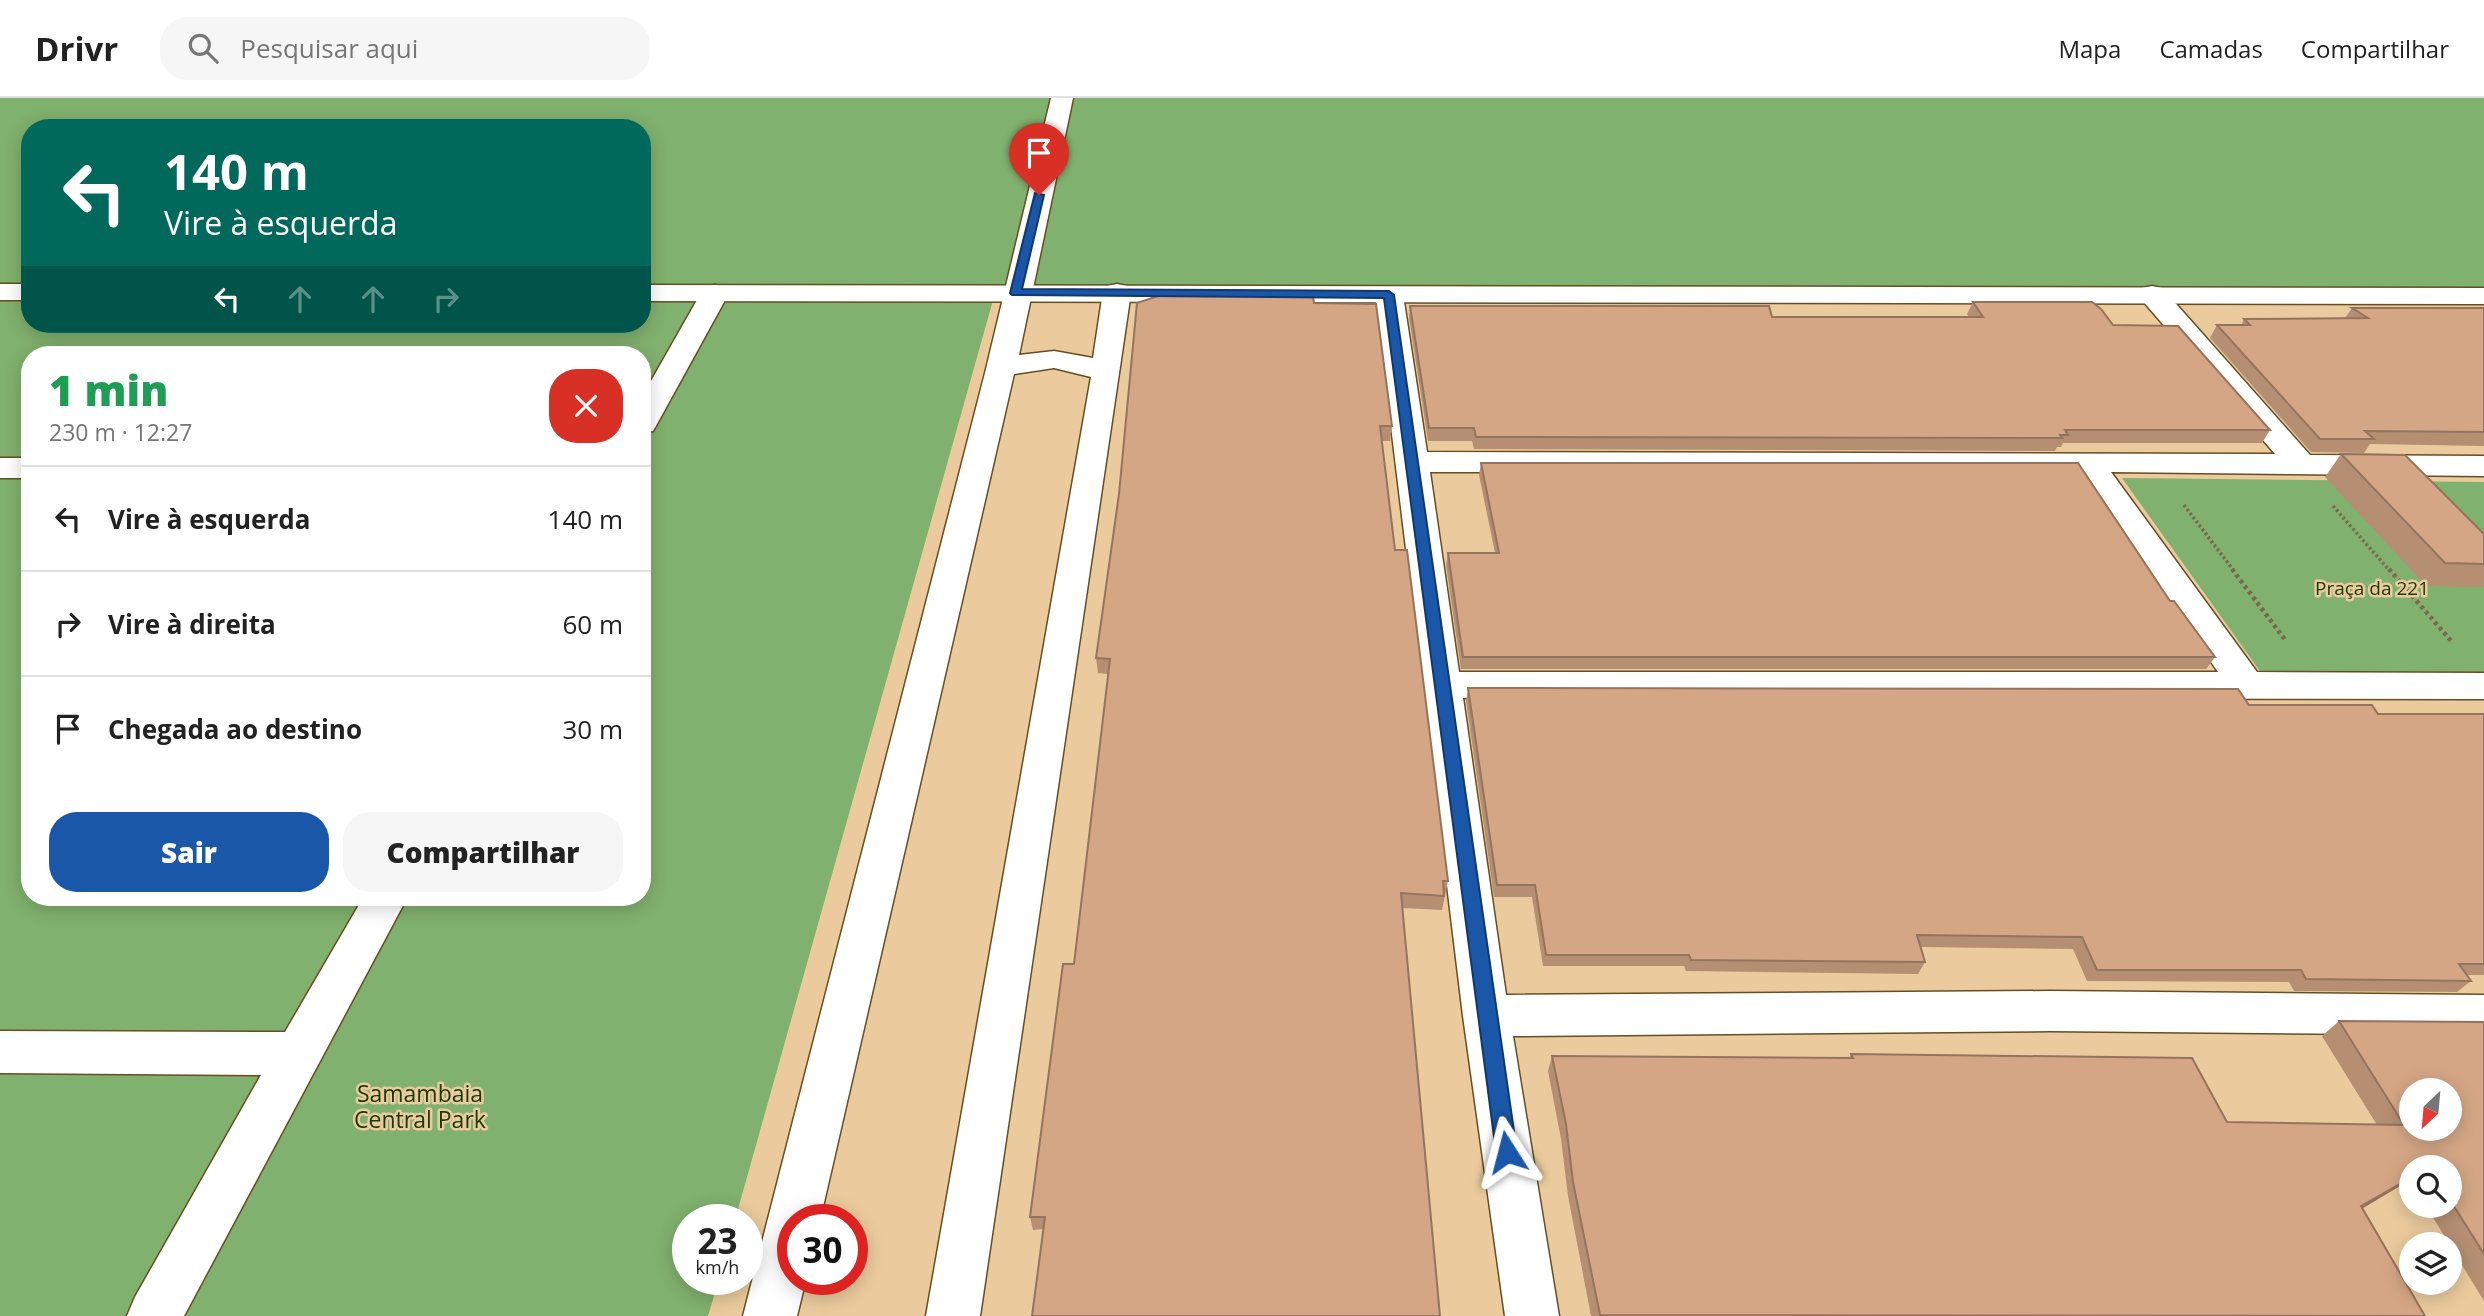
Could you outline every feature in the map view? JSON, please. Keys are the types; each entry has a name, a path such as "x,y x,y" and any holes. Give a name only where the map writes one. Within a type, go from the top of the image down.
{"street":[{"path":"797,1204 1001,369 1062,98"},
{"path":"0,292 21,292"},
{"path":"953,1316 1107,373 1117,292"},
{"path":"651,293 2484,296"},
{"path":"651,408 715,293"},
{"path":"2152,294 2300,463"},
{"path":"1389,295 1486,1016 1532,1316"},
{"path":"1001,369 1022,362 1055,359 1086,363 1107,373"},
{"path":"1413,462 2085,462 2484,466"},
{"path":"2085,462 2106,486 2247,686"},
{"path":"0,468 21,468"},
{"path":"1441,685 2484,686"},
{"path":"154,1316 381,906"},
{"path":"1486,1016 2036,1011 2484,1015"},
{"path":"0,1052 300,1054"},
{"path":"770,1316 777,1287"}],"path":[{"path":"2176,495 2294,651"},
{"path":"2326,497 2454,645"}],"green space":[{"name":"Samambaia Central Park","path":"0,98 2484,98 2484,289 997,286 739,1204 672,1204 672,1295 714,1295 708,1316 0,1316"},
{"name":"Praça da 221","path":"2122,478 2484,482 2484,697 2277,695"}],"building":[{"path":"1158,296 1313,296 1314,303 1376,304 1392,426 1380,426 1395,550 1407,550 1448,881 1443,881 1444,896 1401,893 1440,1316 1032,1316 1045,1217 1030,1217 1063,964 1074,964 1110,659 1096,658 1119,494 1137,303"},
{"path":"1973,302 2092,302 2113,325 2178,326 2270,430 2065,430 2068,435 2060,435 2062,438 1476,437 1474,428 1429,428 1410,306 1769,306 1772,317 1983,317"},
{"path":"2352,308 2484,308 2484,432 2365,431 2374,439 2320,439 2217,325 2250,325 2244,319 2368,318"},
{"path":"2341,454 2405,455 2484,534 2484,564 2445,563"},
{"path":"1481,463 2078,463 2170,601 2174,601 2215,657 1463,657 1448,553 1499,553"},
{"path":"1468,688 2238,689 2249,705 2372,705 2378,714 2484,714 2484,964 2459,964 2471,981 2306,979 2301,970 2097,970 2082,937 1917,935 1925,962 1691,960 1689,955 1546,955 1535,885 1497,885"},
{"path":"2339,1021 2484,1022 2484,1254 2461,1218 2462,1155 2399,1155 2399,1184 2361,1206 2399,1271 2399,1295 2413,1295 2425,1316 1600,1315 1573,1182 1566,1124 1552,1056 1853,1058 1851,1054 2192,1058 2227,1122 2399,1125 2399,1141 2462,1141 2462,1078 2399,1078 2399,1117"}],"route":[{"path":"1039,195 1016,293 1389,295 1482,988 1507,1152"}]}
